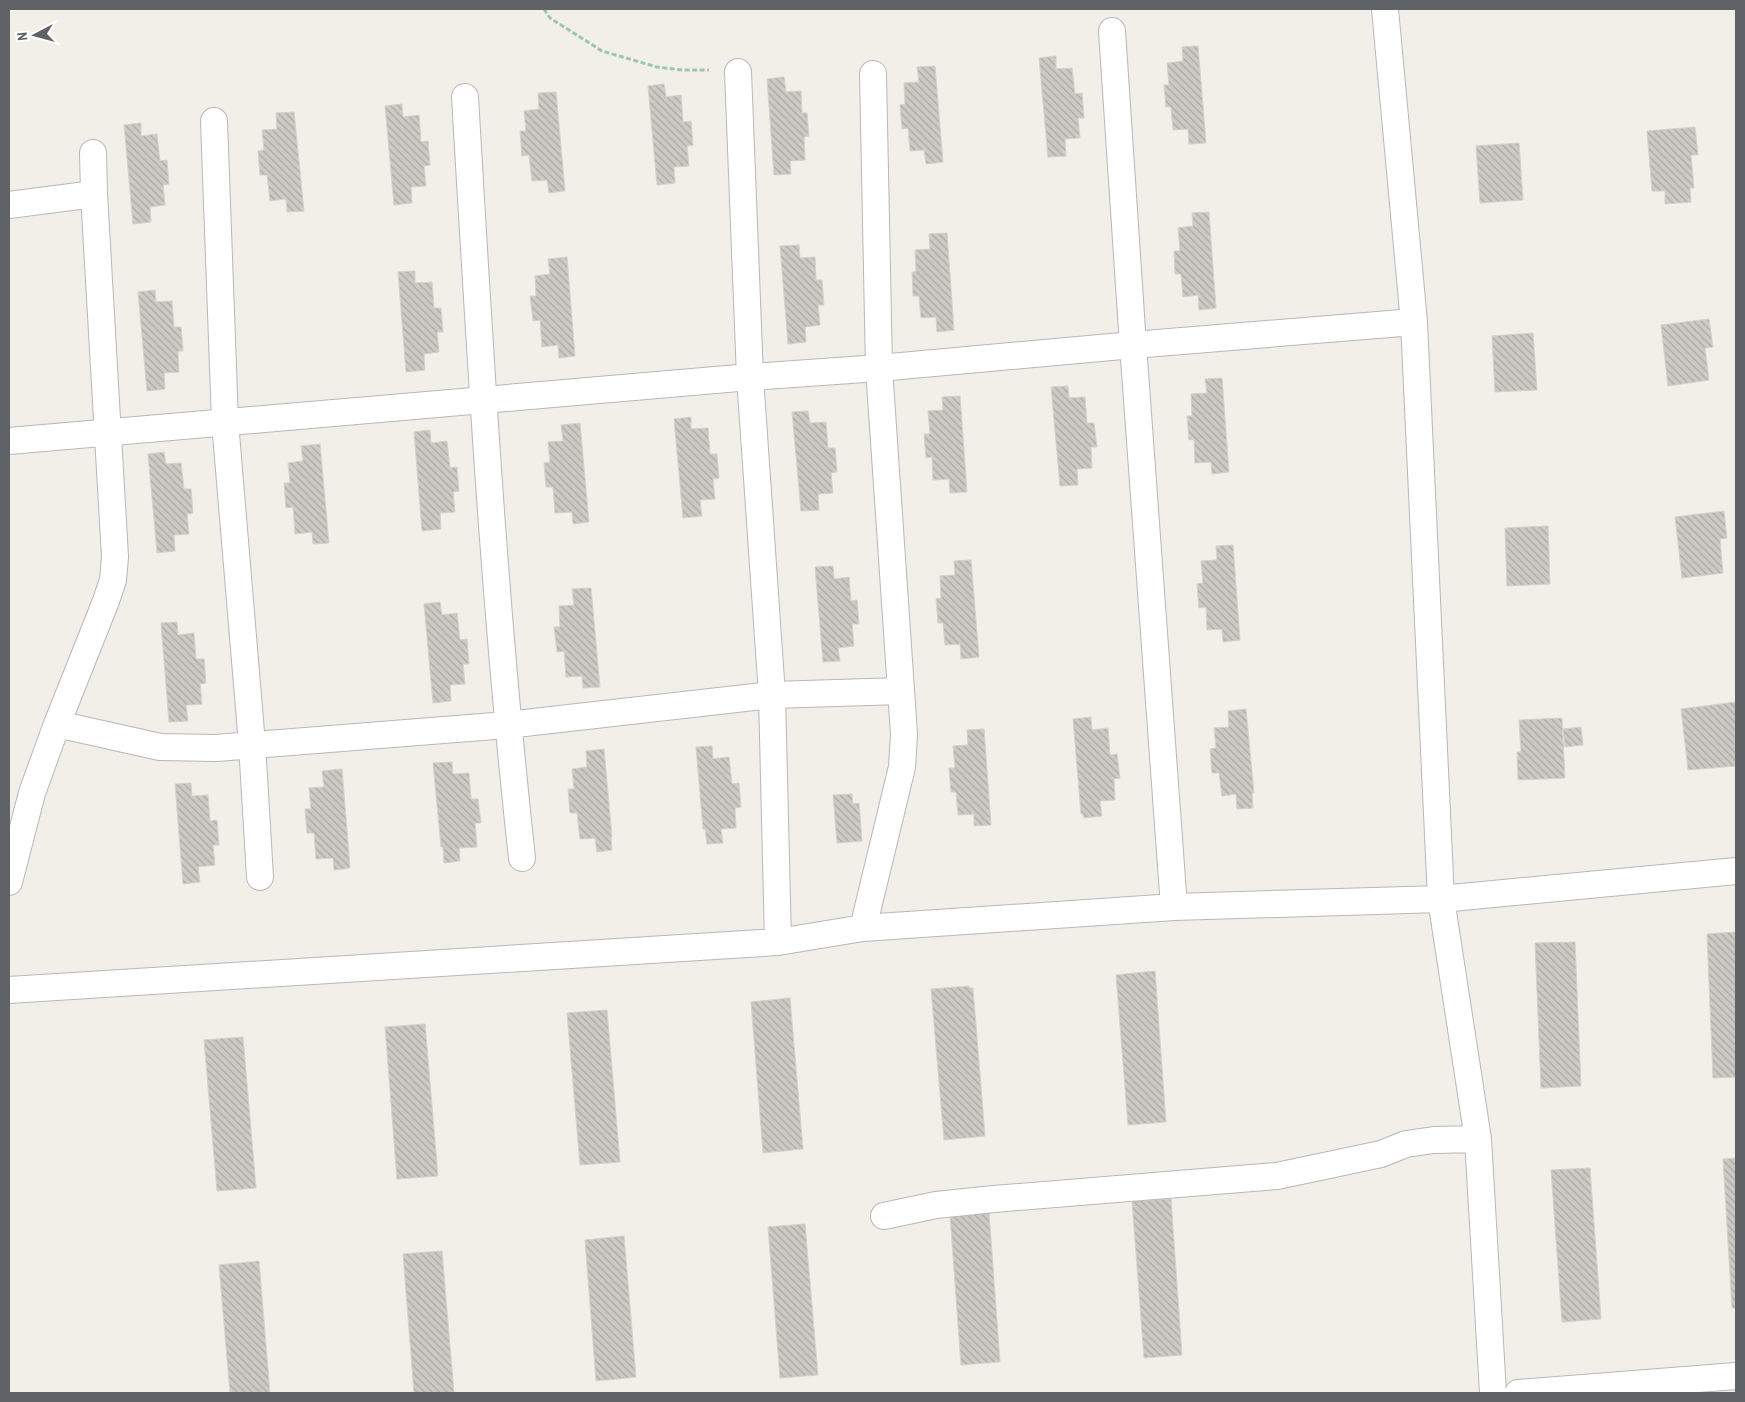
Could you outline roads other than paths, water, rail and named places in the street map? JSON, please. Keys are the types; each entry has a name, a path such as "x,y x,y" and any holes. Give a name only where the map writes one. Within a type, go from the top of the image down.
{"street":[{"path":"1386,9 1414,322 1441,898 1478,1139 1493,1393"},
{"path":"1112,31 1174,907"},
{"path":"738,72 750,376 772,695 778,942"},
{"path":"863,928 902,767 904,734 879,368 872,74"},
{"path":"466,97 483,401 507,725 522,858"},
{"path":"214,121 225,422 252,744 260,877"},
{"path":"9,882 32,793 113,580 115,557 94,194 94,153"},
{"path":"9,205 94,194"},
{"path":"9,442 750,376 879,368 1414,322"},
{"path":"57,724 160,747 216,748 507,725 772,695 901,691"},
{"path":"9,990 778,942 863,928 1174,907 1441,898 1728,872 1736,852"},
{"path":"884,1216 936,1205 994,1199 1277,1176 1381,1154 1406,1144 1434,1140 1478,1139"},
{"path":"1518,1393 1736,1376"}]}
